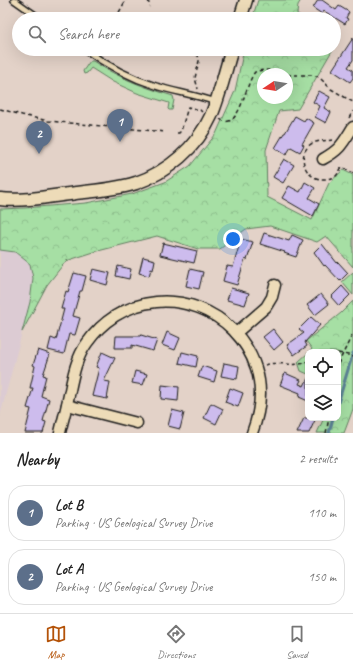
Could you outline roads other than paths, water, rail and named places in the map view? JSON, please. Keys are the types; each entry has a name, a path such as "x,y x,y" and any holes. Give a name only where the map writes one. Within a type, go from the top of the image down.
{"street":[{"path":"242,12 246,0"},
{"path":"0,199 21,200 117,188 143,180 167,168 181,157 200,135 208,114 216,102 230,56"},
{"path":"323,159 332,154 341,146 353,126"},
{"path":"236,333 266,306 272,297 275,285"},
{"path":"60,433 77,362 87,342 103,325 128,309 147,303 168,302 184,303 204,310 224,322 236,333 248,350 256,368 260,398 252,433"},
{"path":"67,405 137,422"}],"lane":[{"path":"14,0 31,12"},
{"path":"95,56 116,69 140,80 170,90 216,102"}],"waterway":[{"path":"341,393 353,353"},
{"path":"329,433 332,421"}],"place":[{"name":"Lot B","path":"120,142"},
{"name":"Lot A","path":"39,154"}]}
